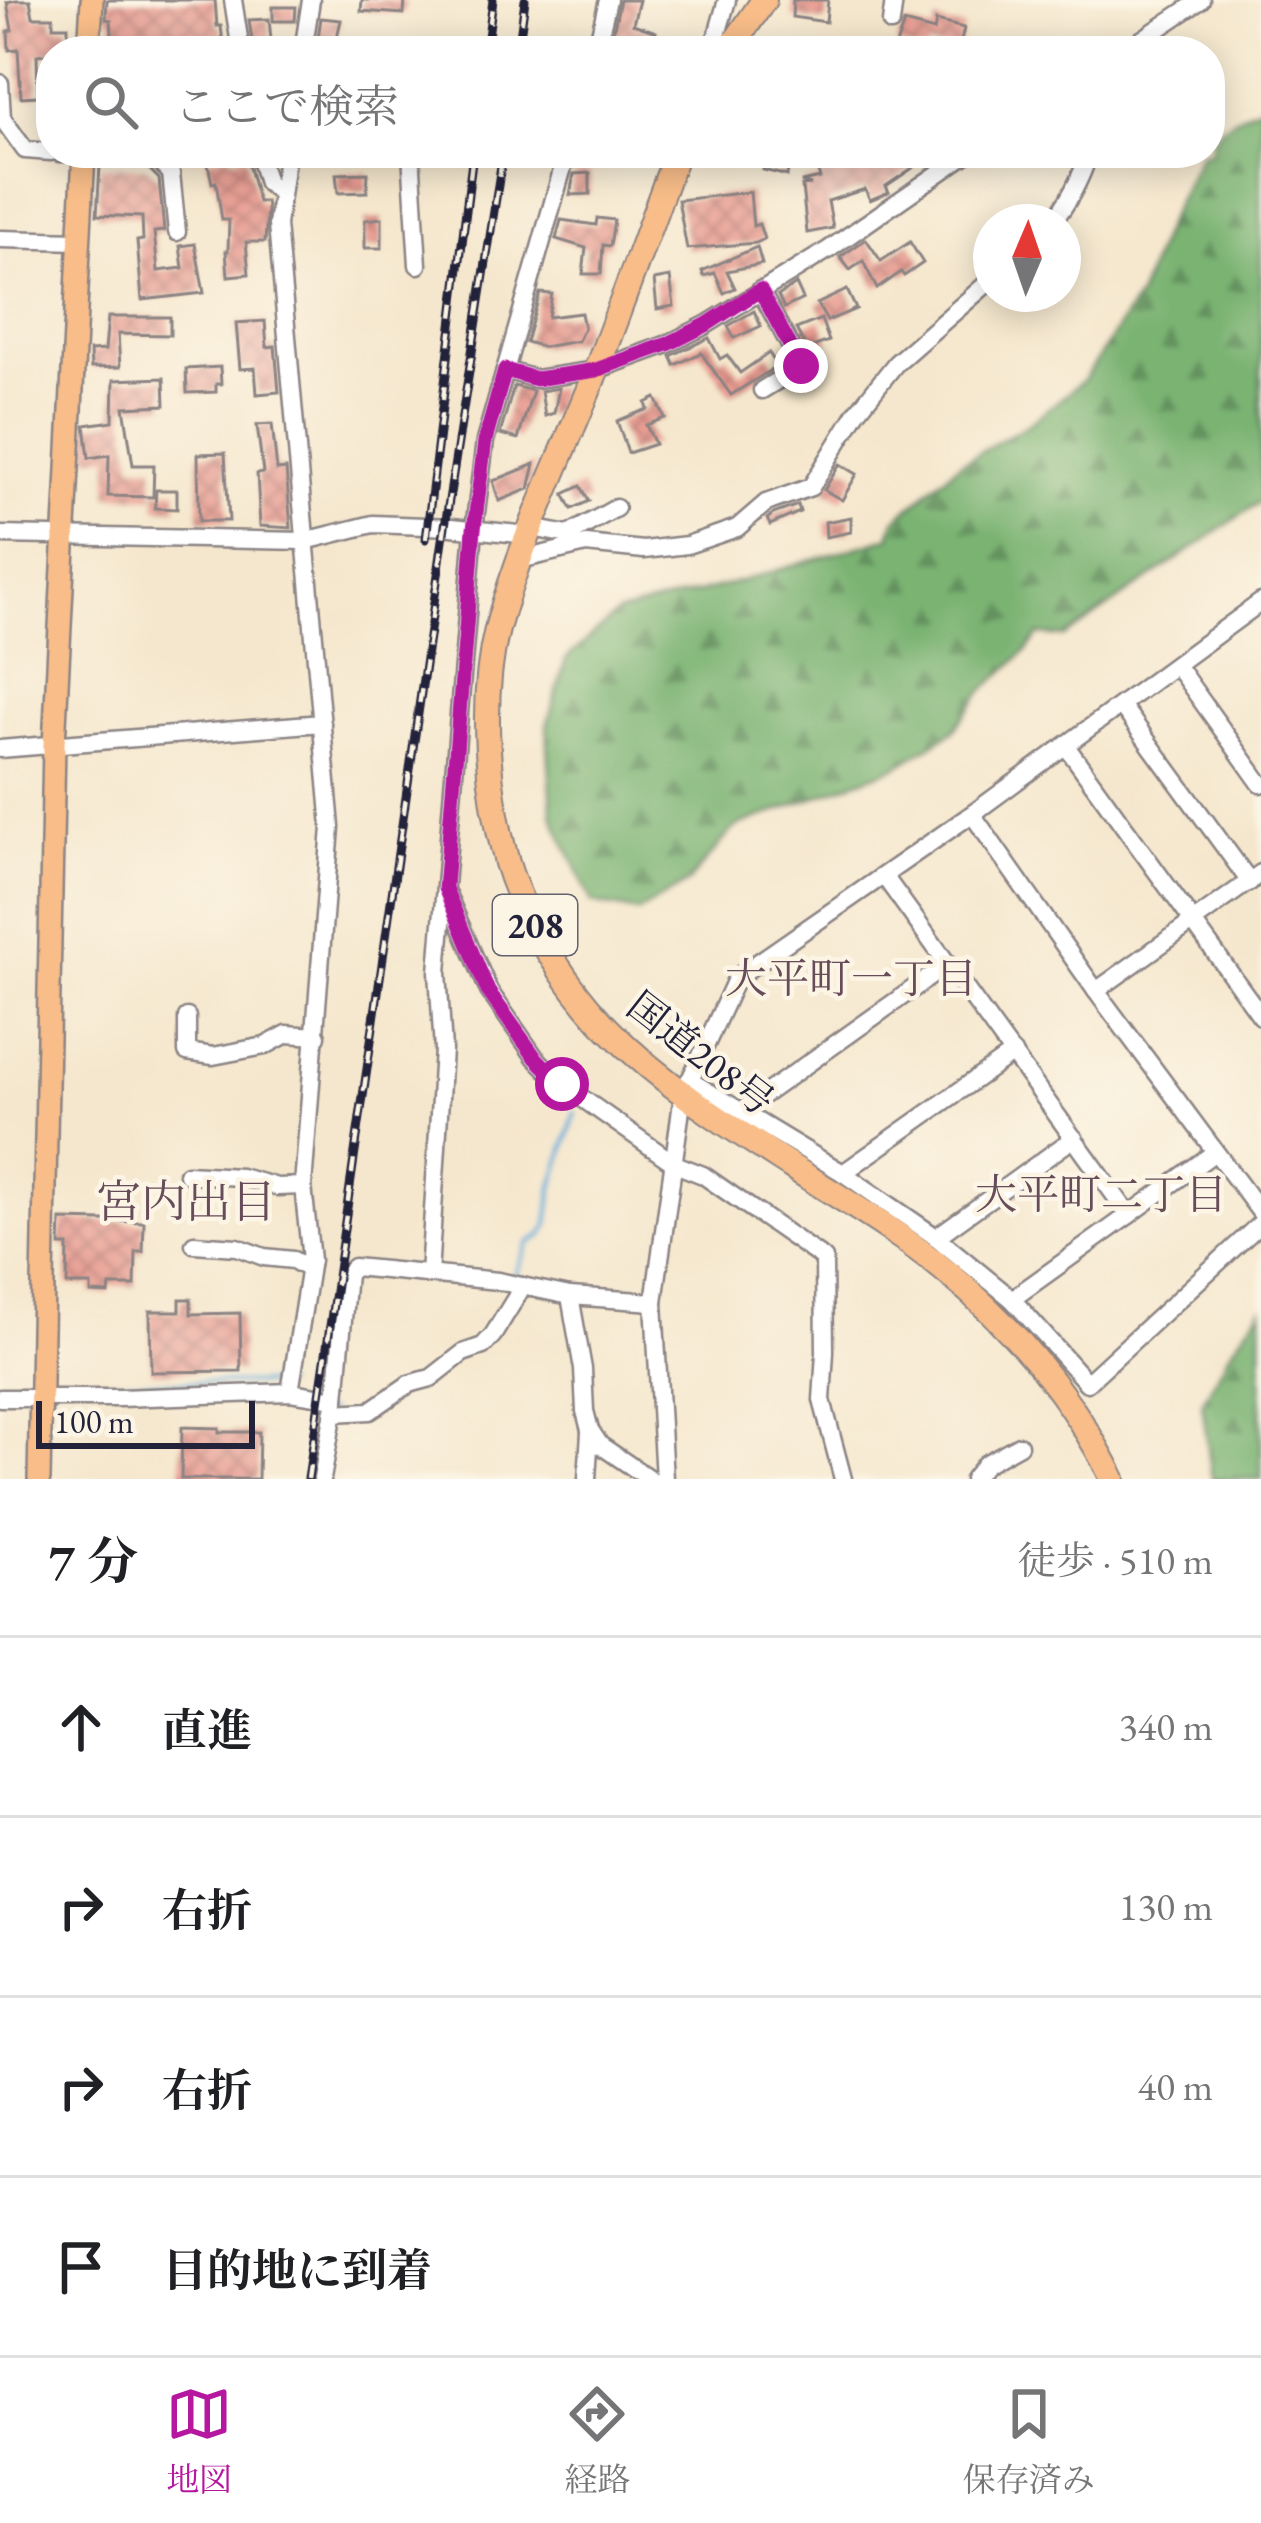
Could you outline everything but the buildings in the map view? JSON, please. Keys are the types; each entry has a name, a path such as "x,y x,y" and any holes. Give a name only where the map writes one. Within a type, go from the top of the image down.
{"highway":[{"path":"737,36 764,0"},
{"name":"国道208号","path":"671,168 496,632 488,740 508,867 538,931 568,980 607,1029 911,1245 983,1304 1022,1343 1062,1395 1095,1442 1113,1479"}],"main road":[{"path":"90,36 92,0"},
{"path":"39,1479 54,746 83,168"}],"street":[{"path":"233,0 239,36"},
{"path":"305,36 311,0"},
{"path":"600,36 608,0"},
{"path":"718,36 727,0"},
{"path":"891,22 894,0"},
{"path":"1147,36 1201,0"},
{"path":"0,82 1,118 25,150 36,151"},
{"path":"169,168 177,232"},
{"path":"262,168 267,183 280,193"},
{"path":"284,168 277,226 331,827 304,1186 311,1260 290,1392"},
{"path":"413,168 418,265"},
{"path":"429,1275 443,1050 439,972 474,529 485,441 563,168"},
{"path":"505,370 536,379 596,370 687,334 828,250 946,168"},
{"path":"1065,204 1084,168"},
{"path":"0,239 79,241"},
{"path":"760,290 801,366 762,390"},
{"path":"0,535 305,541 374,524 474,529 527,541 644,550 687,545 737,527 766,503 811,488 857,412 896,363 973,296"},
{"path":"527,541 568,536 616,508"},
{"path":"664,1479 654,1302 686,1088 737,977 972,814 1261,602"},
{"path":"1176,665 1261,784"},
{"path":"1096,992 1255,878 1121,705"},
{"path":"0,749 322,723"},
{"path":"1066,746 1261,1016"},
{"path":"972,814 1096,992 1261,1213"},
{"path":"884,876 1129,1215"},
{"path":"445,888 488,991 535,1057 562,1084 675,1164 703,1175 824,1259 822,1400 844,1479"},
{"path":"741,1112 948,964"},
{"path":"187,1017 188,1052 213,1056 265,1046 286,1034 317,1036"},
{"path":"843,1173 1013,1053"},
{"path":"686,1088 741,1112 843,1173 935,1237 1012,1299 1087,1383 1261,1222"},
{"path":"935,1237 1074,1138"},
{"path":"1012,1299 1215,1152"},
{"path":"187,1174 241,1177 278,1187 304,1186"},
{"path":"194,1244 237,1246 264,1257 293,1260 309,1270"},
{"path":"322,1479 346,1274 354,1268 654,1302"},
{"path":"0,1397 290,1392 370,1411 409,1384 431,1378 463,1353 483,1346 523,1286"},
{"path":"570,1295 590,1430 587,1479"},
{"path":"590,1430 600,1445 650,1479"},
{"path":"973,1479 985,1464 1019,1445"}],"green space":[{"path":"1261,105 1261,501 1065,637 1039,635 982,692 952,732 896,767 735,827 688,882 638,912 592,903 552,814 547,726 566,659 618,613 890,537 895,520 959,464 1029,424 1084,380 1139,295 1193,168 1225,168 1228,123"},
{"path":"1261,1309 1261,1479 1212,1479 1202,1403"}],"waterway":[{"path":"514,1277 529,1243 543,1235 548,1225 553,1187 575,1113"},
{"path":"50,1386 65,1381 284,1384"},
{"path":"308,1401 329,1411"}],"railway":[{"path":"488,36 493,0"},
{"path":"520,36 525,0"},
{"path":"426,539 471,168"},
{"path":"308,1479 501,168"}],"district":[{"name":"大平町一丁目","path":"851,978"},
{"name":"大平町二丁目","path":"1101,1194"},
{"name":"宮内出目","path":"186,1201"}],"route":[{"path":"562,1084 535,1057 488,991 445,888 474,529 485,441 505,370 536,379 596,370 668,344 760,290 801,366"}]}
